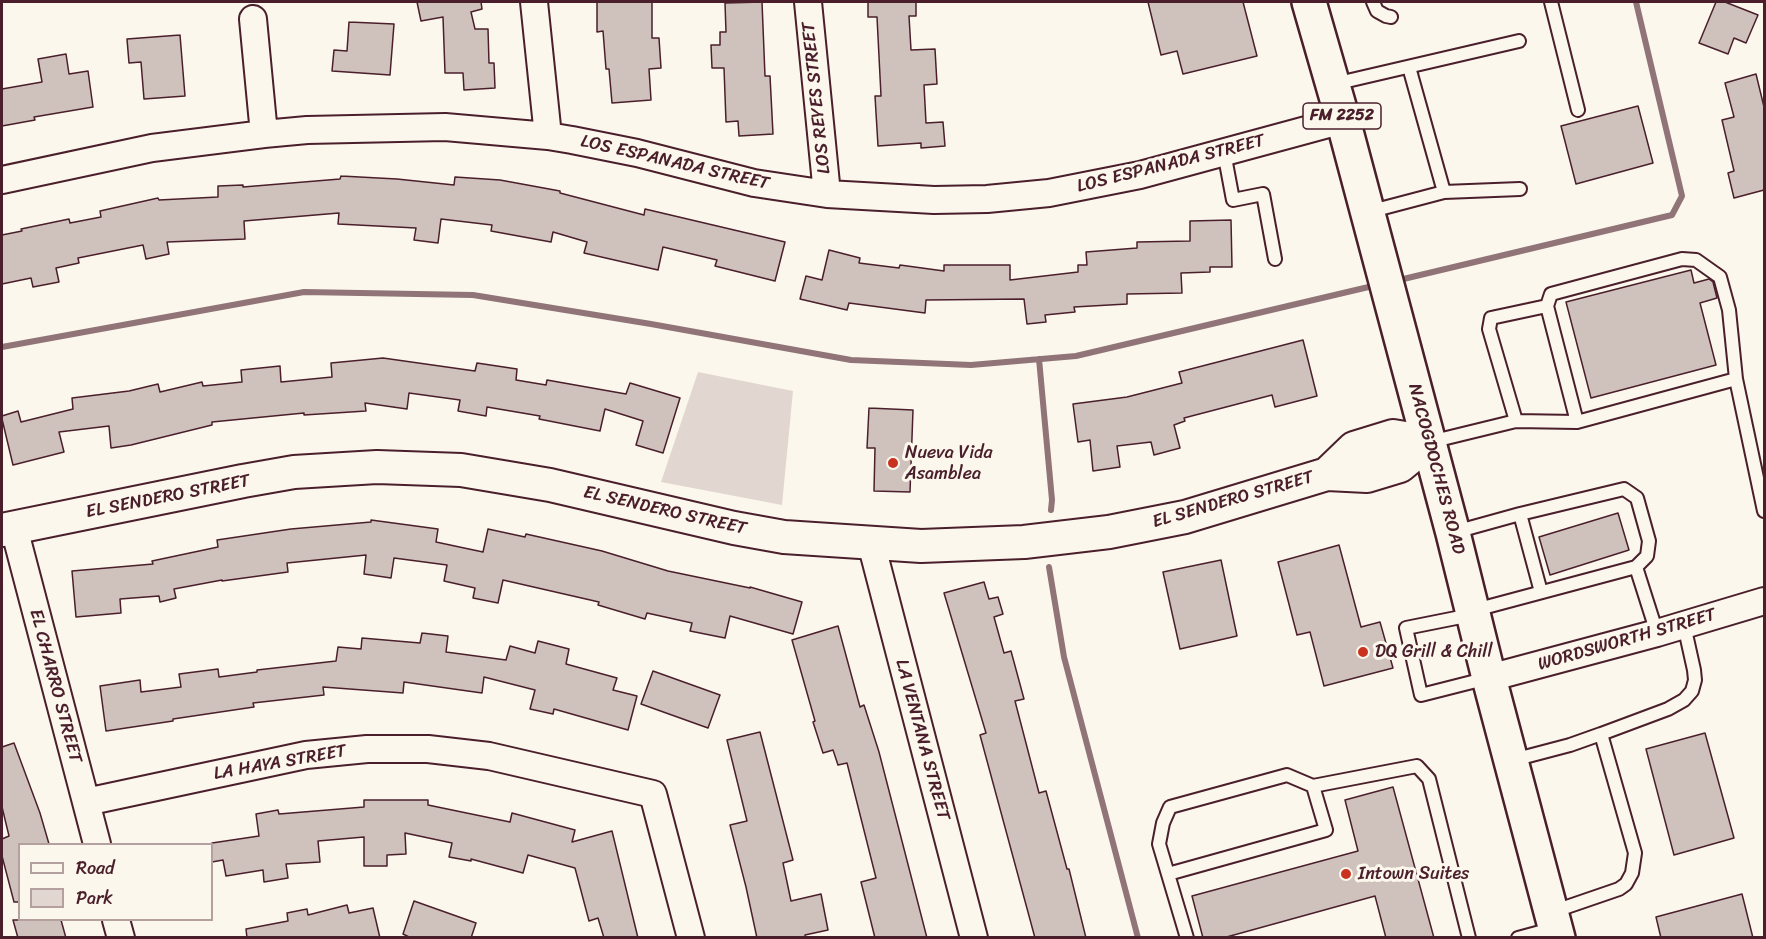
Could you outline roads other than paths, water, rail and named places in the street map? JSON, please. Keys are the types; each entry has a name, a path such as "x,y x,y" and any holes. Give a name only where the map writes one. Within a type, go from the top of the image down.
{"main road":[{"name":"NACOGDOCHES ROAD","path":"1309,2 1454,533 1489,678 1555,926"}],"street":[{"path":"534,2 548,136"},
{"name":"LOS REYES STREET","path":"808,2 827,194"},
{"path":"253,19 264,134"},
{"name":"LOS ESPANADA STREET","path":"2,180 152,148 264,134 307,130 445,127 548,136 637,153 754,183 827,194 934,200 987,199 1049,193 1140,175 1343,120"},
{"name":"EL SENDERO STREET","path":"8,529 294,472 377,467 460,470 550,485 774,536 921,546 1024,542 1109,532 1185,517 1327,474 1354,448 1394,436 1429,442"},
{"name":"EL CHARRO STREET","path":"8,529 97,843"},
{"name":"LA VENTANA STREET","path":"871,543 974,938"},
{"name":"WORDSWORTH STREET","path":"1489,678 1658,633 1764,601"},
{"name":"LA HAYA STREET","path":"86,802 306,755 367,749 428,749 489,756 653,794 691,938"},
{"path":"116,921 121,938"}],"lane":[{"path":"1373,2 1377,11 1392,17"},
{"path":"1551,2 1578,110"},
{"path":"1333,84 1519,41"},
{"path":"1410,67 1444,192"},
{"path":"1224,152 1233,200 1263,194 1275,259"},
{"path":"1370,222 1444,192 1520,189"},
{"path":"1577,422 1547,306 1551,294 1682,259 1696,260 1720,277 1729,310 1736,379 1764,511"},
{"path":"1516,421 1489,329 1491,318 1547,306"},
{"path":"1429,442 1516,421 1577,422 1736,379"},
{"path":"1454,533 1520,514 1624,489 1637,498 1649,541 1647,556 1636,567 1474,612 1406,628 1421,695 1489,678"},
{"path":"1520,514 1541,592"},
{"path":"1636,567 1658,633"},
{"path":"1511,760 1570,745 1668,709 1684,700 1692,691 1695,680 1684,625"},
{"path":"1518,938 1555,926 1619,889 1626,884 1632,873 1635,853 1601,734"},
{"path":"1187,938 1160,844 1163,823 1170,807 1287,775 1312,786 1417,765 1429,779 1469,938"},
{"path":"1168,874 1326,830 1312,786"}],"waterway":[{"path":"1395,281 1672,215 1682,196 1636,2"},
{"path":"2,347 304,292 473,295 851,360 971,365 1076,356 1377,285"},
{"path":"1039,359 1051,510"},
{"path":"1049,567 1064,657 1138,938"}],"place":[{"name":"Nueva Vida Asamblea","path":"893,463"},
{"name":"DQ Grill & Chill","path":"1363,652"},
{"name":"Intown Suites","path":"1346,874"}]}
